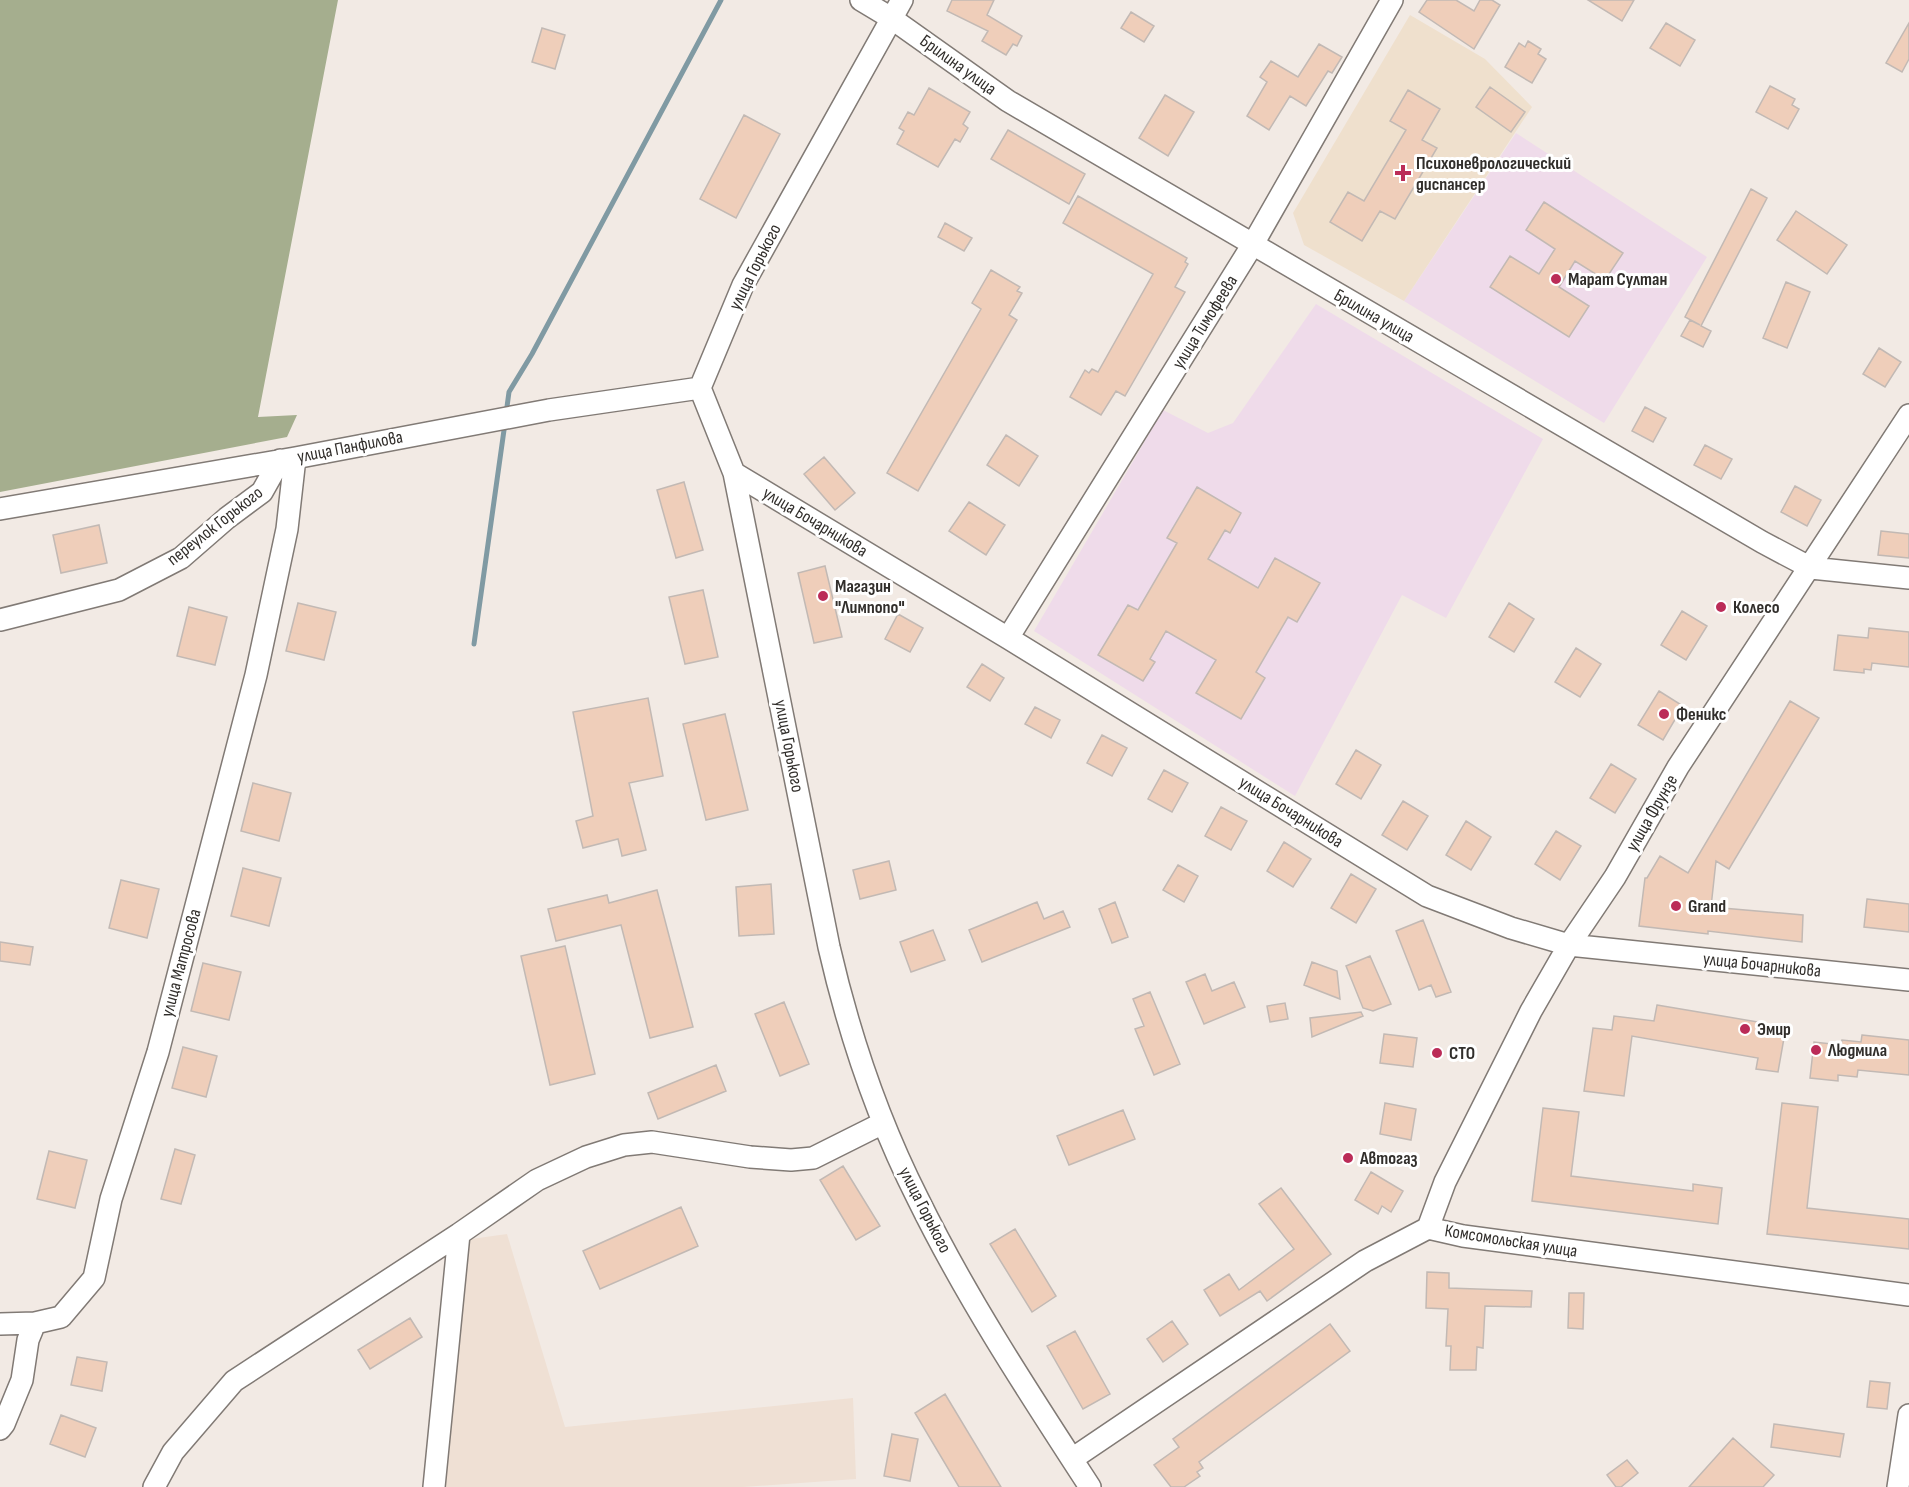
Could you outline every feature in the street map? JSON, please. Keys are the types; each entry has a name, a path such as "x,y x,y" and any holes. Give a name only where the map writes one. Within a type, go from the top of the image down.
{"street":[{"name":"Брилина улица","path":"861,0 897,9 1008,101 1752,536 1811,568 1909,578"},
{"name":"улица Тимофеева","path":"1008,638 1253,244 1392,0"},
{"name":"улица Горького","path":"897,9 742,285 700,388 734,473 836,978 857,1050 883,1123 917,1199 973,1300 1090,1487"},
{"name":"улица Панфилова","path":"0,509 288,459 549,410 700,388"},
{"name":"улица Фрунзе","path":"1428,1228 1445,1182 1532,1011 1569,945 1615,877 1678,767 1811,568 1909,415"},
{"name":"переулок Горького","path":"0,620 119,590 181,558 227,518 262,492 288,459"},
{"name":"улица Матросова","path":"0,1324 35,1323 62,1317 94,1278 111,1199 158,1052 256,675 287,529 288,459"},
{"name":"улица Бочарникова","path":"734,473 1008,638 1427,896 1511,928 1569,945 1909,980"},
{"path":"154,1487 173,1452 234,1382 537,1180 586,1157 624,1145 652,1142 750,1157 813,1158 883,1123"},
{"name":"Комсомольская улица","path":"1072,1459 1365,1261 1428,1228 1462,1236 1909,1295"},
{"path":"434,1487 459,1234"},
{"path":"0,1429 22,1380 28,1340 35,1323"},
{"path":"1898,1487 1909,1415"}],"shaded area":[{"name":"Психоневрологический диспансер","path":"1410,15 1485,59 1532,107 1404,301 1304,245 1293,213"},
{"name":"Марат Султан","path":"1516,133 1707,257 1604,423 1404,301"},
{"path":"1316,304 1543,439 1446,618 1402,595 1295,796 1034,631 1163,410 1208,433 1233,423"},
{"path":"507,1234 565,1427 853,1398 856,1479 743,1487 441,1487 464,1240"}],"green space":[{"path":"0,0 338,0 258,417 297,415 287,437 0,492"}],"building":[{"path":"952,0 994,0 987,15 1022,36 1017,46 1013,44 1006,55 982,41 988,31 947,11"},
{"path":"1427,0 1456,0 1474,11 1480,0 1492,0 1500,5 1474,49 1419,12"},
{"path":"1588,0 1634,0 1622,21"},
{"path":"1131,12 1154,26 1144,42 1121,28"},
{"path":"1666,23 1695,40 1680,66 1650,48"},
{"path":"1909,23 1909,59 1902,72 1886,63"},
{"path":"542,28 565,35 555,69 532,62"},
{"path":"1528,41 1541,49 1538,54 1546,59 1532,83 1505,67 1519,43 1525,47"},
{"path":"1319,44 1342,57 1332,73 1328,71 1306,106 1290,96 1269,130 1247,116 1267,82 1260,77 1271,61 1298,77"},
{"path":"1770,86 1795,99 1792,105 1799,109 1788,129 1756,112"},
{"path":"1490,87 1525,112 1511,132 1476,107"},
{"path":"929,88 970,112 963,124 968,128 960,142 955,139 938,167 897,144 904,131 899,128 908,112 914,115"},
{"path":"1408,90 1440,109 1422,140 1437,148 1395,219 1380,211 1362,241 1330,222 1348,192 1364,201 1406,130 1390,121"},
{"path":"1165,95 1194,112 1168,156 1139,138"},
{"path":"744,115 780,134 736,218 700,199"},
{"path":"1008,130 1085,174 1069,204 991,159"},
{"path":"1751,189 1767,198 1701,326 1711,331 1703,347 1681,336 1690,320 1700,325 1685,317"},
{"path":"1078,196 1187,258 1185,262 1188,264 1175,287 1185,292 1125,396 1116,391 1101,415 1070,397 1085,370 1089,373 1092,369 1098,372 1153,274 1063,223"},
{"path":"1544,202 1623,253 1605,280 1575,261 1559,287 1589,306 1569,337 1490,287 1510,256 1539,274 1555,249 1526,230"},
{"path":"1796,211 1847,245 1827,274 1777,240"},
{"path":"945,223 972,238 964,251 938,237"},
{"path":"991,270 1020,287 1017,291 1022,293 1009,315 1017,320 918,491 887,473 981,309 972,303"},
{"path":"1786,282 1810,292 1787,348 1763,338"},
{"path":"1879,348 1901,362 1885,387 1863,374"},
{"path":"1645,407 1666,418 1653,442 1632,431"},
{"path":"1006,435 1038,456 1019,486 987,465"},
{"path":"1705,445 1732,459 1721,479 1694,465"},
{"path":"824,457 855,493 835,510 804,474"},
{"path":"684,482 703,550 676,558 657,490"},
{"path":"1795,486 1821,500 1807,526 1781,512"},
{"path":"1197,487 1241,513 1230,533 1225,530 1208,559 1258,588 1275,558 1320,583 1297,622 1288,617 1256,672 1265,678 1241,719 1196,693 1216,660 1166,631 1150,659 1155,662 1143,681 1098,655 1128,605 1138,610 1177,543 1167,538"},
{"path":"969,502 1005,525 986,555 949,531"},
{"path":"99,525 107,563 61,573 53,535"},
{"path":"1881,531 1909,534 1909,558 1878,555"},
{"path":"825,566 842,637 814,643 798,573"},
{"path":"703,590 718,657 685,664 669,597"},
{"path":"298,603 336,612 324,660 286,651"},
{"path":"1509,603 1534,619 1514,652 1489,637"},
{"path":"189,607 227,617 215,665 177,656"},
{"path":"1682,611 1707,626 1686,660 1661,645"},
{"path":"898,614 923,628 910,652 885,639"},
{"path":"1869,628 1909,632 1909,667 1872,663 1871,670 1864,669 1864,673 1834,670 1838,635 1868,638"},
{"path":"1576,648 1601,664 1580,697 1555,682"},
{"path":"982,664 1004,678 990,701 967,687"},
{"path":"1659,691 1683,706 1663,740 1638,725"},
{"path":"648,698 663,776 629,783 646,850 622,856 618,839 583,848 576,821 593,816 573,712"},
{"path":"1790,701 1819,718 1729,869 1716,861 1711,907 1803,915 1802,942 1639,926 1645,878 1660,856 1688,873"},
{"path":"1035,707 1060,720 1051,738 1025,724"},
{"path":"725,714 748,810 706,820 683,724"},
{"path":"1102,735 1127,748 1112,776 1087,763"},
{"path":"1356,750 1381,765 1361,799 1336,784"},
{"path":"1611,764 1636,779 1615,813 1590,798"},
{"path":"1164,770 1188,783 1172,812 1148,799"},
{"path":"253,783 291,793 279,841 241,831"},
{"path":"1403,801 1428,816 1407,850 1382,835"},
{"path":"1221,807 1247,821 1231,850 1205,836"},
{"path":"1466,821 1491,837 1471,870 1446,855"},
{"path":"1556,831 1581,846 1560,880 1535,864"},
{"path":"1284,842 1311,859 1293,887 1267,871"},
{"path":"889,861 896,890 860,899 853,870"},
{"path":"1178,865 1198,876 1184,902 1163,890"},
{"path":"243,868 281,878 269,926 231,916"},
{"path":"1351,874 1376,889 1356,923 1331,908"},
{"path":"121,880 159,889 147,938 109,928"},
{"path":"771,884 774,934 739,936 736,887"},
{"path":"657,890 693,1027 650,1038 621,925 556,941 548,909 607,895 609,903"},
{"path":"1867,899 1909,904 1909,932 1864,927"},
{"path":"1037,902 1044,919 1063,911 1070,927 982,962 969,930"},
{"path":"1115,902 1128,937 1112,943 1099,909"},
{"path":"1423,920 1451,992 1436,997 1431,985 1419,990 1396,931"},
{"path":"933,930 945,960 911,972 900,942"},
{"path":"0,942 33,947 30,965 0,961"},
{"path":"565,946 595,1074 550,1085 521,956"},
{"path":"1370,956 1391,1004 1373,1011 1363,1008 1346,966"},
{"path":"1312,962 1337,971 1340,999 1304,985"},
{"path":"203,963 241,972 229,1020 191,1011"},
{"path":"1205,974 1212,991 1234,982 1245,1007 1204,1024 1186,982"},
{"path":"1150,992 1180,1064 1154,1075 1135,1029 1144,1026 1133,999"},
{"path":"784,1002 809,1064 780,1076 755,1014"},
{"path":"1285,1003 1288,1019 1270,1022 1267,1006"},
{"path":"1657,1005 1764,1023 1762,1034 1784,1038 1778,1072 1756,1069 1758,1058 1632,1036 1624,1096 1584,1091 1593,1028 1612,1030 1614,1016 1654,1021"},
{"path":"1361,1012 1363,1016 1312,1037 1310,1018"},
{"path":"1384,1034 1417,1038 1413,1067 1380,1063"},
{"path":"1862,1035 1909,1040 1909,1075 1858,1070 1857,1077 1838,1075 1838,1081 1810,1078 1814,1042 1841,1045 1842,1040 1861,1042"},
{"path":"183,1047 217,1056 206,1097 172,1088"},
{"path":"716,1065 726,1091 658,1119 648,1093"},
{"path":"1385,1103 1416,1109 1411,1140 1380,1134"},
{"path":"1782,1103 1818,1107 1807,1208 1909,1219 1909,1249 1767,1234"},
{"path":"1543,1108 1579,1112 1571,1176 1693,1191 1693,1184 1722,1188 1718,1224 1532,1201"},
{"path":"1123,1110 1135,1139 1069,1165 1057,1136"},
{"path":"175,1149 195,1155 181,1204 161,1199"},
{"path":"49,1151 87,1160 75,1208 37,1199"},
{"path":"843,1166 880,1226 856,1240 820,1180"},
{"path":"1371,1172 1403,1191 1391,1212 1382,1206 1378,1214 1355,1200"},
{"path":"1281,1188 1331,1254 1267,1301 1260,1291 1220,1316 1204,1290 1229,1274 1239,1290 1294,1249 1259,1204"},
{"path":"681,1207 698,1246 600,1289 583,1251"},
{"path":"1015,1229 1056,1296 1032,1312 990,1244"},
{"path":"1427,1272 1449,1273 1449,1288 1532,1291 1531,1307 1485,1306 1483,1348 1477,1347 1476,1370 1450,1370 1451,1346 1446,1346 1448,1309 1426,1308"},
{"path":"1569,1293 1584,1293 1583,1329 1568,1328"},
{"path":"410,1318 422,1337 370,1369 358,1350"},
{"path":"1172,1321 1188,1344 1163,1362 1147,1339"},
{"path":"1330,1324 1350,1351 1199,1462 1203,1468 1197,1472 1200,1476 1184,1487 1171,1487 1154,1465 1179,1447 1173,1439"},
{"path":"1075,1331 1110,1394 1083,1409 1047,1346"},
{"path":"77,1357 107,1362 102,1391 71,1385"},
{"path":"1870,1381 1890,1383 1887,1409 1867,1407"},
{"path":"945,1394 1001,1487 959,1487 915,1413"},
{"path":"61,1415 96,1428 85,1457 50,1444"},
{"path":"1774,1424 1844,1434 1840,1457 1771,1447"},
{"path":"892,1434 918,1439 910,1481 884,1476"},
{"path":"1733,1438 1774,1475 1763,1487 1689,1487"},
{"path":"1627,1460 1638,1473 1621,1487 1616,1487 1607,1475"}],"waterway":[{"path":"506,414 509,392 532,354 721,0"},
{"path":"474,644 505,423"}],"place":[{"name":"Психоневрологический диспансер","path":"1403,173"},
{"name":"Марат Султан","path":"1556,279"},
{"name":"Магазин \"Лимпопо\"","path":"823,596"},
{"name":"Колесо","path":"1721,607"},
{"name":"Феникс","path":"1664,714"},
{"name":"Grand","path":"1676,906"},
{"name":"Эмир","path":"1745,1029"},
{"name":"Людмила","path":"1816,1050"},
{"name":"СТО","path":"1437,1053"},
{"name":"Автогаз","path":"1348,1158"}]}
